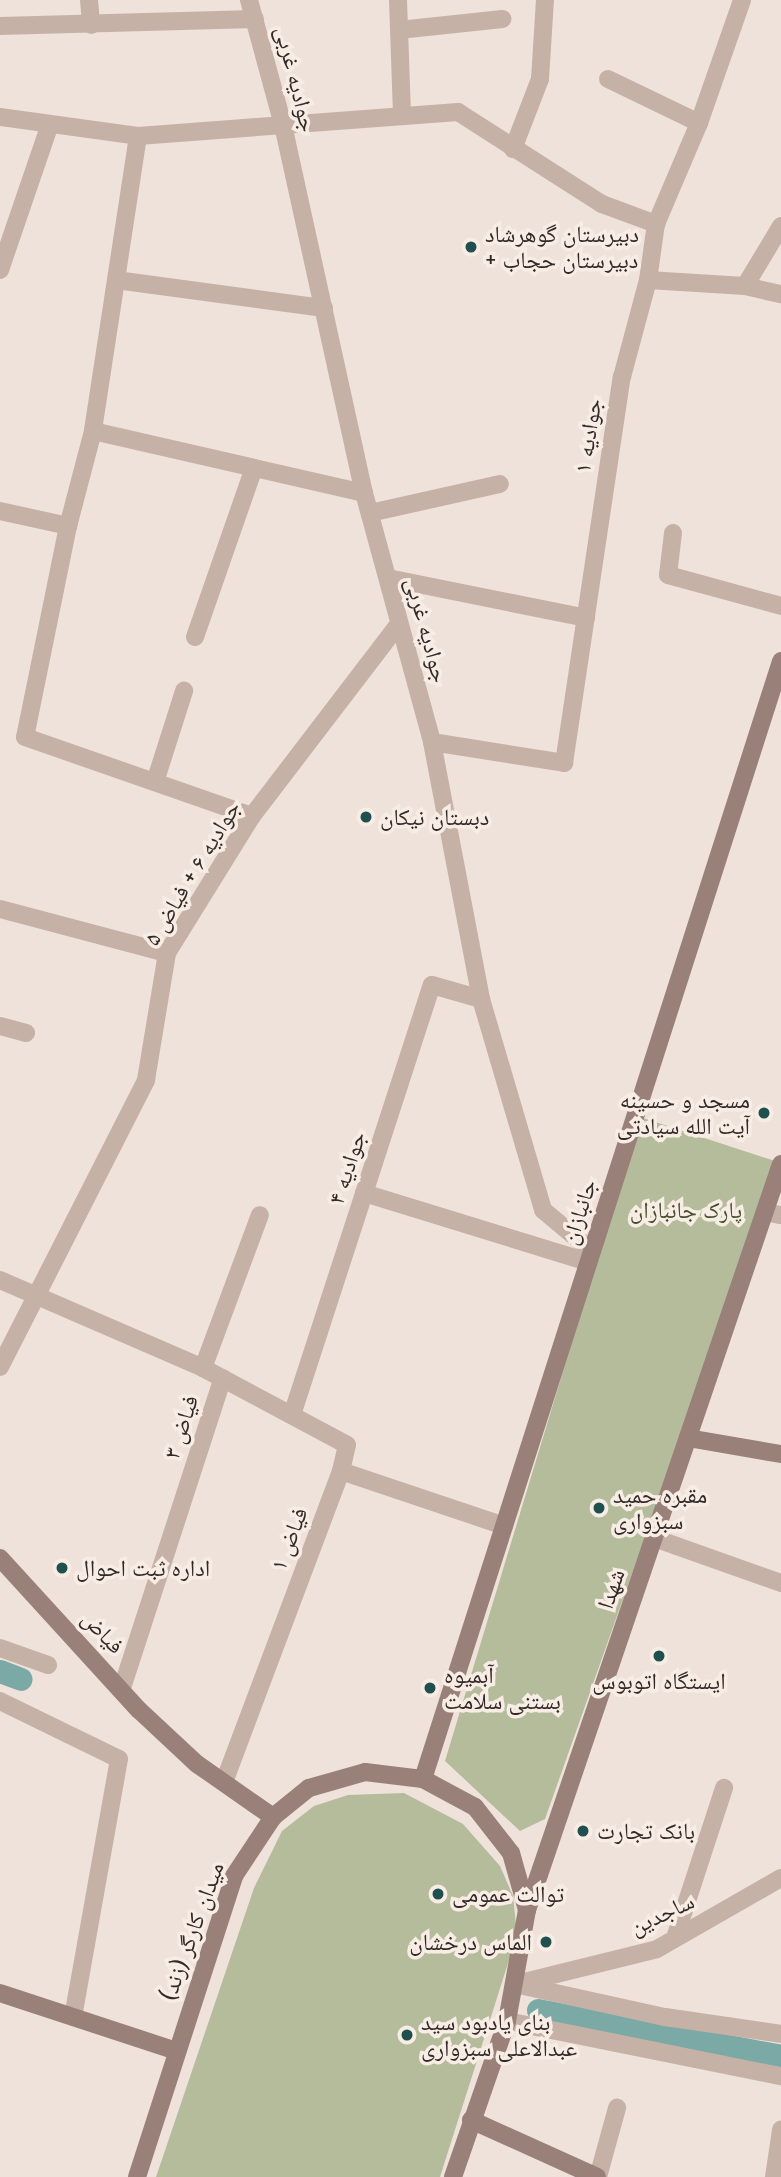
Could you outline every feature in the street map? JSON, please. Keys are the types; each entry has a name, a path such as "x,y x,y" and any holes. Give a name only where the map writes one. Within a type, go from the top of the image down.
{"main road":[{"name":"جانبازان","path":"423,1779 780,668"},
{"name":"شهدا","path":"527,1910 688,1438 773,1213 781,1164"},
{"path":"688,1438 781,1454"},
{"name":"فیاض","path":"0,1558 122,1688 139,1710 197,1765 273,1817"},
{"name":"میدان کارگر (زند)","path":"137,2177 234,1877 273,1817 309,1788 365,1772 423,1779 475,1807 511,1853 527,1910 516,1984 507,2021 453,2177"},
{"path":"0,1993 176,2051"},
{"path":"471,2120 598,2177"}],"street":[{"path":"89,0 91,26"},
{"name":"جوادیه غربی","path":"248,0 283,125 364,494 432,742 481,999 543,1210 590,1256"},
{"path":"398,0 402,116"},
{"path":"513,149 540,79 545,0"},
{"name":"جوادیه ۱","path":"432,742 564,763 622,377 648,280 656,223 699,123 742,0"},
{"path":"0,26 91,26 255,19"},
{"path":"399,30 502,19"},
{"path":"608,79 699,123"},
{"path":"0,117 138,136 458,112 602,204 656,223"},
{"path":"0,270 50,124"},
{"path":"138,136 93,431 68,526 25,737 252,816"},
{"path":"745,286 781,226"},
{"path":"116,279 324,308"},
{"path":"648,280 745,286 781,294"},
{"path":"93,431 364,494"},
{"path":"195,637 254,468"},
{"path":"370,513 500,484"},
{"path":"0,511 68,526"},
{"path":"673,533 668,575 781,606"},
{"path":"388,578 586,618"},
{"name":"جوادیه ۶ + فیاض ۵","path":"0,1367 33,1296 146,1080 167,953 252,816 399,624"},
{"path":"155,782 184,691"},
{"path":"0,909 167,953"},
{"name":"جوادیه ۴","path":"292,1415 432,985 481,999"},
{"path":"0,1026 26,1033"},
{"path":"364,1193 590,1256"},
{"path":"203,1367 260,1215"},
{"name":"فیاض ۳","path":"0,1280 223,1378 122,1688"},
{"name":"فیاض ۱","path":"223,1378 347,1445 341,1471 224,1782"},
{"path":"341,1471 504,1526"},
{"path":"654,1538 781,1583"},
{"path":"0,1648 48,1665"},
{"path":"1,1704 118,1759 73,2017"},
{"path":"675,1938 724,1788"},
{"name":"ساجدین","path":"516,1984 657,1949 781,1878"},
{"path":"516,1984 665,2017 781,2034"},
{"path":"507,2021 781,2076"},
{"path":"598,2177 617,2108"},
{"path":"777,2166 781,2130"}],"green space":[{"name":"پارک جانبازان","path":"640,1117 778,1162 545,1819 520,1831 445,1761"},
{"path":"404,1793 463,1824 500,1866 513,1896 517,1935 440,2177 156,2177 254,1888 282,1831 314,1806 348,1795"}],"waterway":[{"path":"0,1671 21,1679"},
{"path":"538,2010 781,2056"}],"place":[{"name":"دبیرستان گوهرشاد + دبیرستان حجاب","path":"471,247"},
{"name":"دبستان نیکان","path":"366,817"},
{"name":"مسجد و حسینه آیت الله سیادتی","path":"764,1113"},
{"name":"مقبره حمید سبزواری","path":"599,1508"},
{"name":"اداره ثبت احوال","path":"62,1568"},
{"name":"ایستگاه اتوبوس","path":"659,1656"},
{"name":"آبمیوه بستنی سلامت","path":"430,1688"},
{"name":"بانک تجارت","path":"583,1831"},
{"name":"توالت عمومی","path":"438,1894"},
{"name":"الماس درخشان","path":"546,1942"},
{"name":"بنای یادبود سید عبدالاعلی سبزواری","path":"407,2035"}]}
